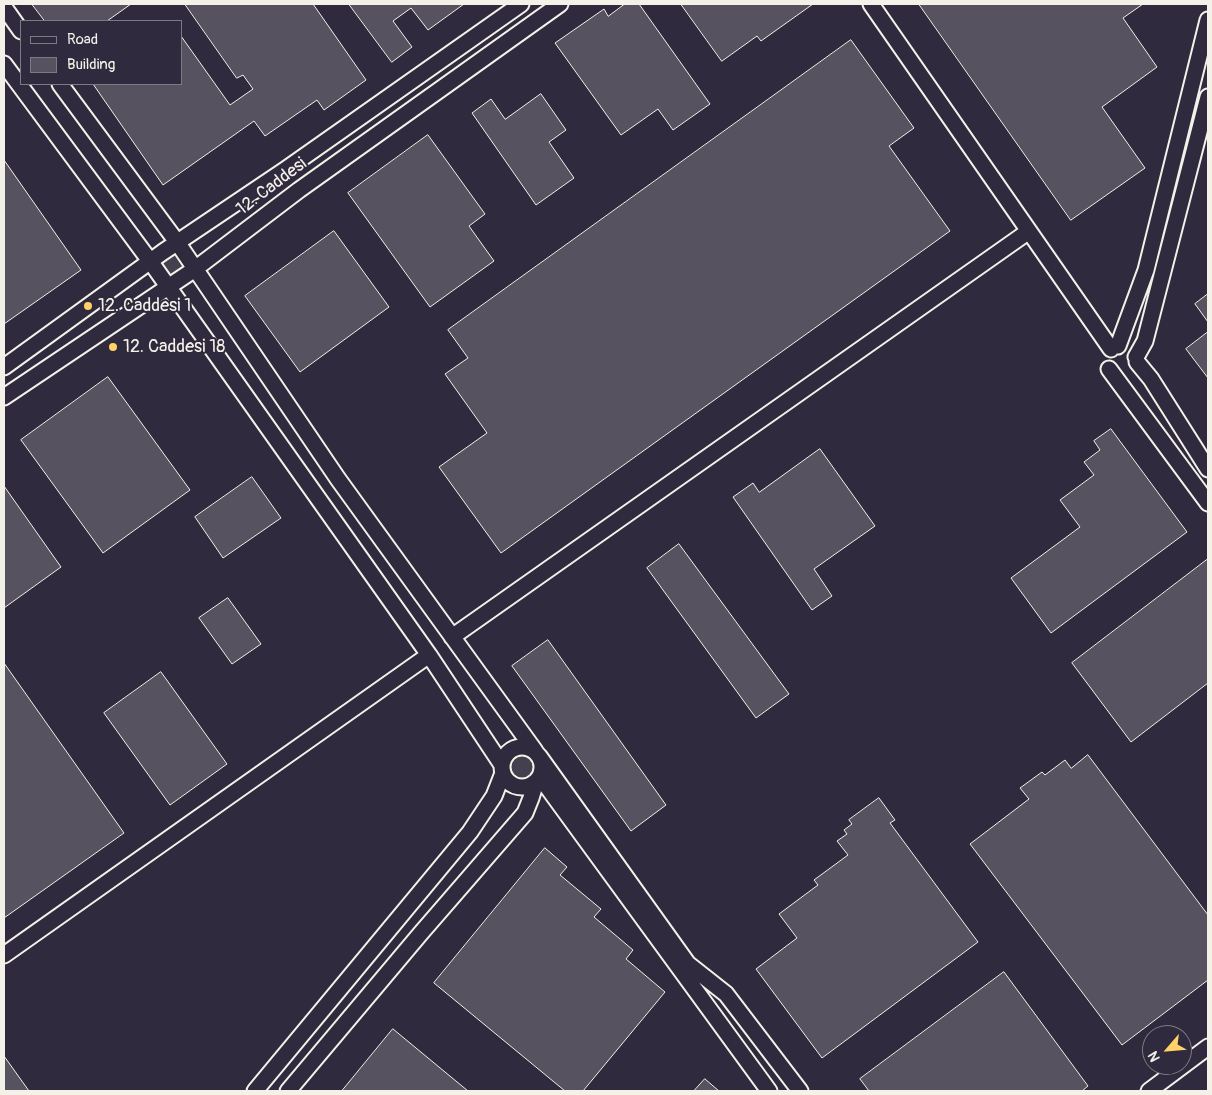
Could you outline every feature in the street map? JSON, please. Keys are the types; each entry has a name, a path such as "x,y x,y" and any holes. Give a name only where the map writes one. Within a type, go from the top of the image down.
{"street":[{"name":"12. Caddesi","path":"4,367 177,242 285,170 521,4"},
{"name":"12. Caddesi","path":"4,397 195,269 299,190 560,4"},
{"path":"872,4 1030,231 1115,348"},
{"path":"4,7 20,30"},
{"path":"1208,20 1146,270 1115,348 1108,354 1107,359 1109,369 1208,502"},
{"path":"4,64 150,261 429,655 503,769 506,779 515,786 526,787 538,780"},
{"path":"61,85 177,242 338,478 688,964 726,994 800,1091"},
{"path":"1109,369 1117,375 1123,375 1132,371 1145,341 1208,97"},
{"path":"452,637 1030,231"},
{"path":"1115,348 1126,346 1134,352 1208,469"},
{"path":"4,955 429,655"},
{"path":"254,1091 470,832 494,796 508,752 524,747 537,753 542,766 542,773 525,813 288,1091"},
{"path":"538,780 769,1091"},
{"path":"1148,1091 1207,1052"}],"shaded area":[{"path":"172,255 179,258 182,265 179,272 172,275 165,272 162,265 165,258"},
{"path":"521,756 530,759 533,768 530,777 521,780 512,777 509,768 512,759"}],"building":[{"path":"32,4 131,4 108,20 44,20"},
{"path":"185,4 313,4 366,80 324,110 317,100 265,136 254,121 163,185 94,85 182,85 182,37 230,105 253,89 243,75 237,78"},
{"path":"349,4 464,4 428,30 411,8 393,21 412,47 392,62"},
{"path":"625,4 639,4 710,104 673,130 658,109 621,135 555,43 604,9 608,16"},
{"path":"681,4 813,4 761,41 757,36 722,61"},
{"path":"919,4 1143,4 1123,18 1157,67 1102,107 1145,168 1071,220"},
{"path":"851,40 914,128 889,146 950,231 501,553 439,467 487,433 445,374 468,358 448,330"},
{"path":"541,94 566,130 549,142 574,178 536,205 472,113 491,99 505,119"},
{"path":"428,135 485,214 469,226 494,261 430,307 348,193"},
{"path":"4,160 81,270 4,324"},
{"path":"334,231 389,307 300,372 245,296"},
{"path":"1208,294 1208,322 1195,304"},
{"path":"1208,332 1208,378 1186,349"},
{"path":"108,377 190,490 103,553 21,440"},
{"path":"1111,429 1187,532 1051,633 1011,578 1080,527 1060,500 1094,475 1084,462 1100,450 1094,441"},
{"path":"820,449 875,526 814,569 832,596 812,610 733,497 753,483 759,492"},
{"path":"252,477 281,518 223,558 195,517"},
{"path":"4,486 61,567 4,608"},
{"path":"679,544 789,694 756,718 647,568"},
{"path":"1208,559 1208,683 1131,742 1072,663"},
{"path":"228,598 261,644 232,664 199,618"},
{"path":"548,640 666,805 631,831 512,666"},
{"path":"4,663 124,833 4,918"},
{"path":"161,672 227,764 170,805 104,713"},
{"path":"1088,755 1208,915 1208,980 1148,1025 1142,1025 1142,1030 1122,1045 970,844 1029,799 1020,788 1042,772 1045,775 1065,760 1071,768"},
{"path":"879,798 895,820 890,823 978,942 822,1058 756,969 797,938 779,914 818,885 814,880 848,855 837,841 847,834 844,830 852,824 849,820"},
{"path":"545,848 567,867 560,875 601,909 594,917 633,950 626,959 665,992 583,1091 565,1091 434,983"},
{"path":"1004,972 1088,1086 1082,1091 869,1091 860,1079"},
{"path":"393,1029 468,1091 342,1091"},
{"path":"4,1056 29,1091 4,1091"},
{"path":"705,1079 719,1091 694,1091"}],"place":[{"name":"12. Caddesi 1","path":"88,306"},
{"name":"12. Caddesi 18","path":"113,347"}]}
